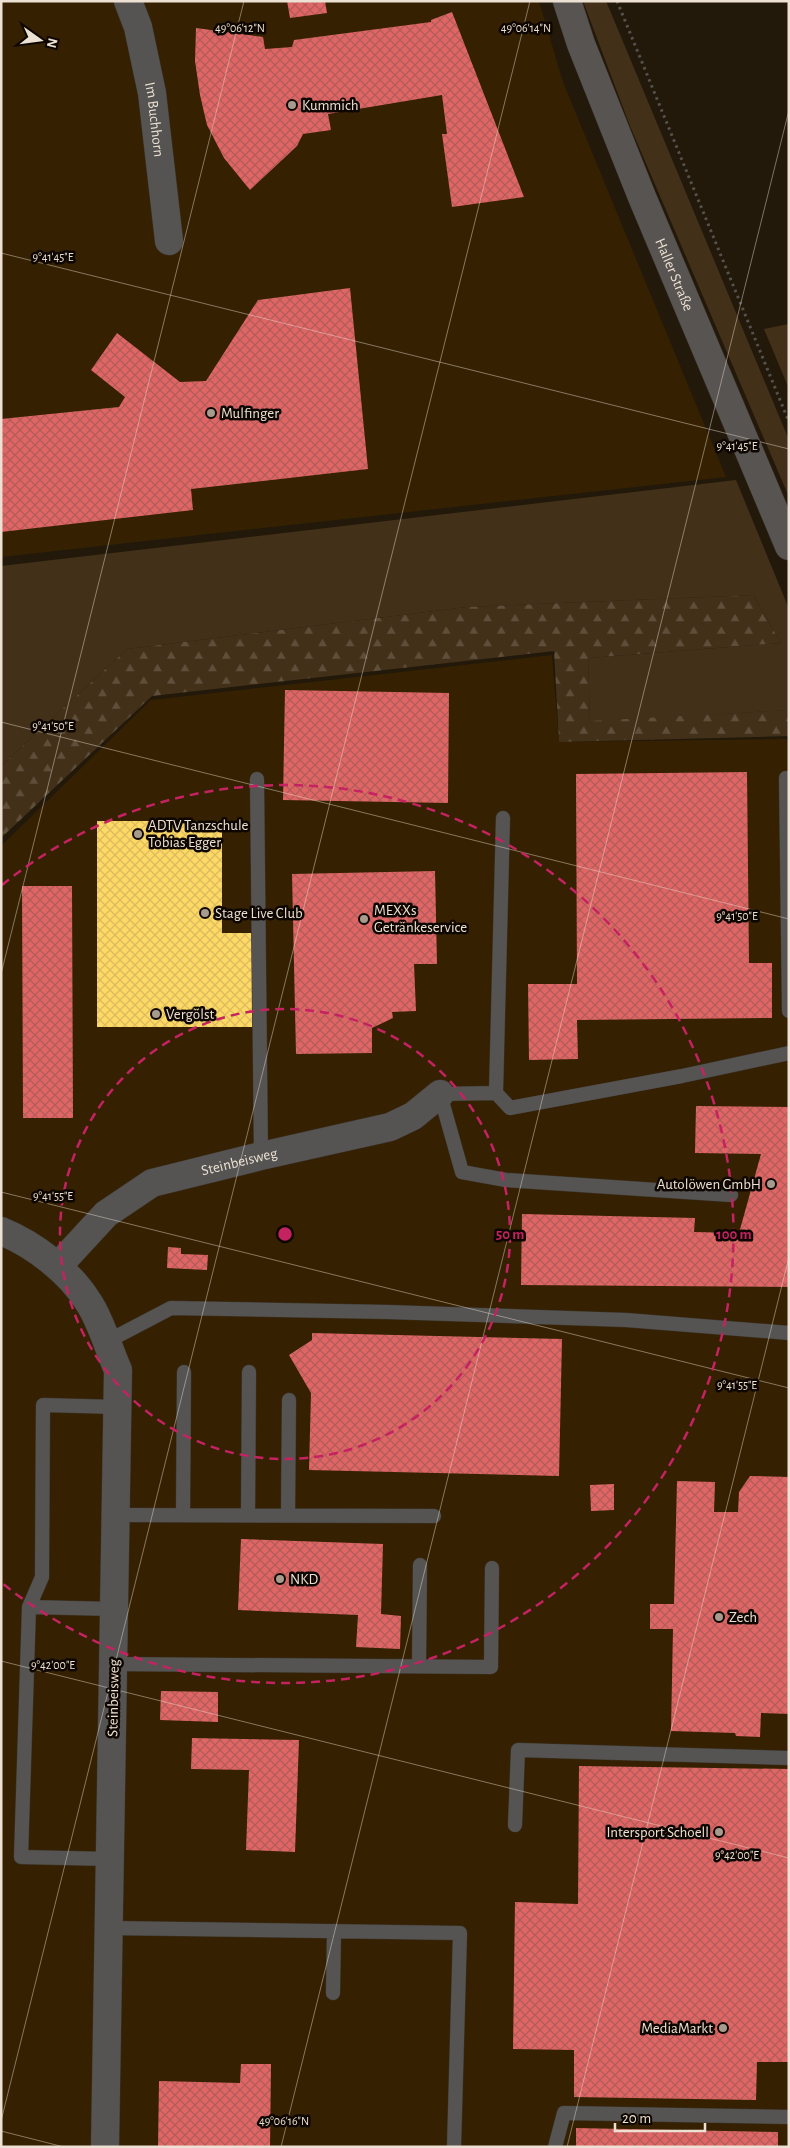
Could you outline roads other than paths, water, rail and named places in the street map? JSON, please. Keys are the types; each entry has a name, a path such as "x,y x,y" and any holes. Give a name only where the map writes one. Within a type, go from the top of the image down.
{"main road":[{"name":"Haller Straße","path":"567,1 581,44 646,206 789,546"}],"street":[{"name":"Im Buchhorn","path":"128,1 138,27 152,93 169,241"},
{"name":"Steinbeisweg","path":"58,1266 106,1214 152,1183 261,1156 390,1128 413,1116 440,1094"},
{"name":"Steinbeisweg","path":"1,1231 27,1243 58,1266 89,1303 118,1370 105,2147"}],"lane":[{"path":"786,778 789,1011"},
{"path":"257,779 261,1156"},
{"path":"503,818 496,1093 510,1108 682,1076 789,1052"},
{"path":"496,1093 440,1094 462,1172 506,1180 731,1195"},
{"path":"106,1342 171,1308 388,1312 626,1320 789,1333"},
{"path":"183,1515 184,1372"},
{"path":"248,1516 249,1372"},
{"path":"288,1515 289,1400"},
{"path":"110,1859 21,1857 29,1607 42,1577 43,1405 117,1407"},
{"path":"115,1515 434,1516"},
{"path":"419,1666 420,1565"},
{"path":"113,1664 492,1667 492,1568"},
{"path":"29,1607 114,1609"},
{"path":"515,1826 518,1750 789,1758"},
{"path":"108,1928 460,1933 454,2147"},
{"path":"333,1993 334,1931"},
{"path":"555,2147 564,2114 789,2117"}],"place":[{"name":"Kummich","path":"292,105"},
{"name":"Mulfinger","path":"211,413"},
{"name":"ADTV Tanzschule Tobias Egger","path":"138,834"},
{"name":"Stage Live Club","path":"205,913"},
{"name":"MEXXs Getränkeservice","path":"364,919"},
{"name":"Vergölst","path":"156,1014"},
{"name":"Autolöwen GmbH","path":"771,1184"},
{"name":"NKD","path":"280,1579"},
{"name":"Zech","path":"719,1617"},
{"name":"Intersport Schoell","path":"719,1832"},
{"name":"MediaMarkt","path":"723,2028"}]}
